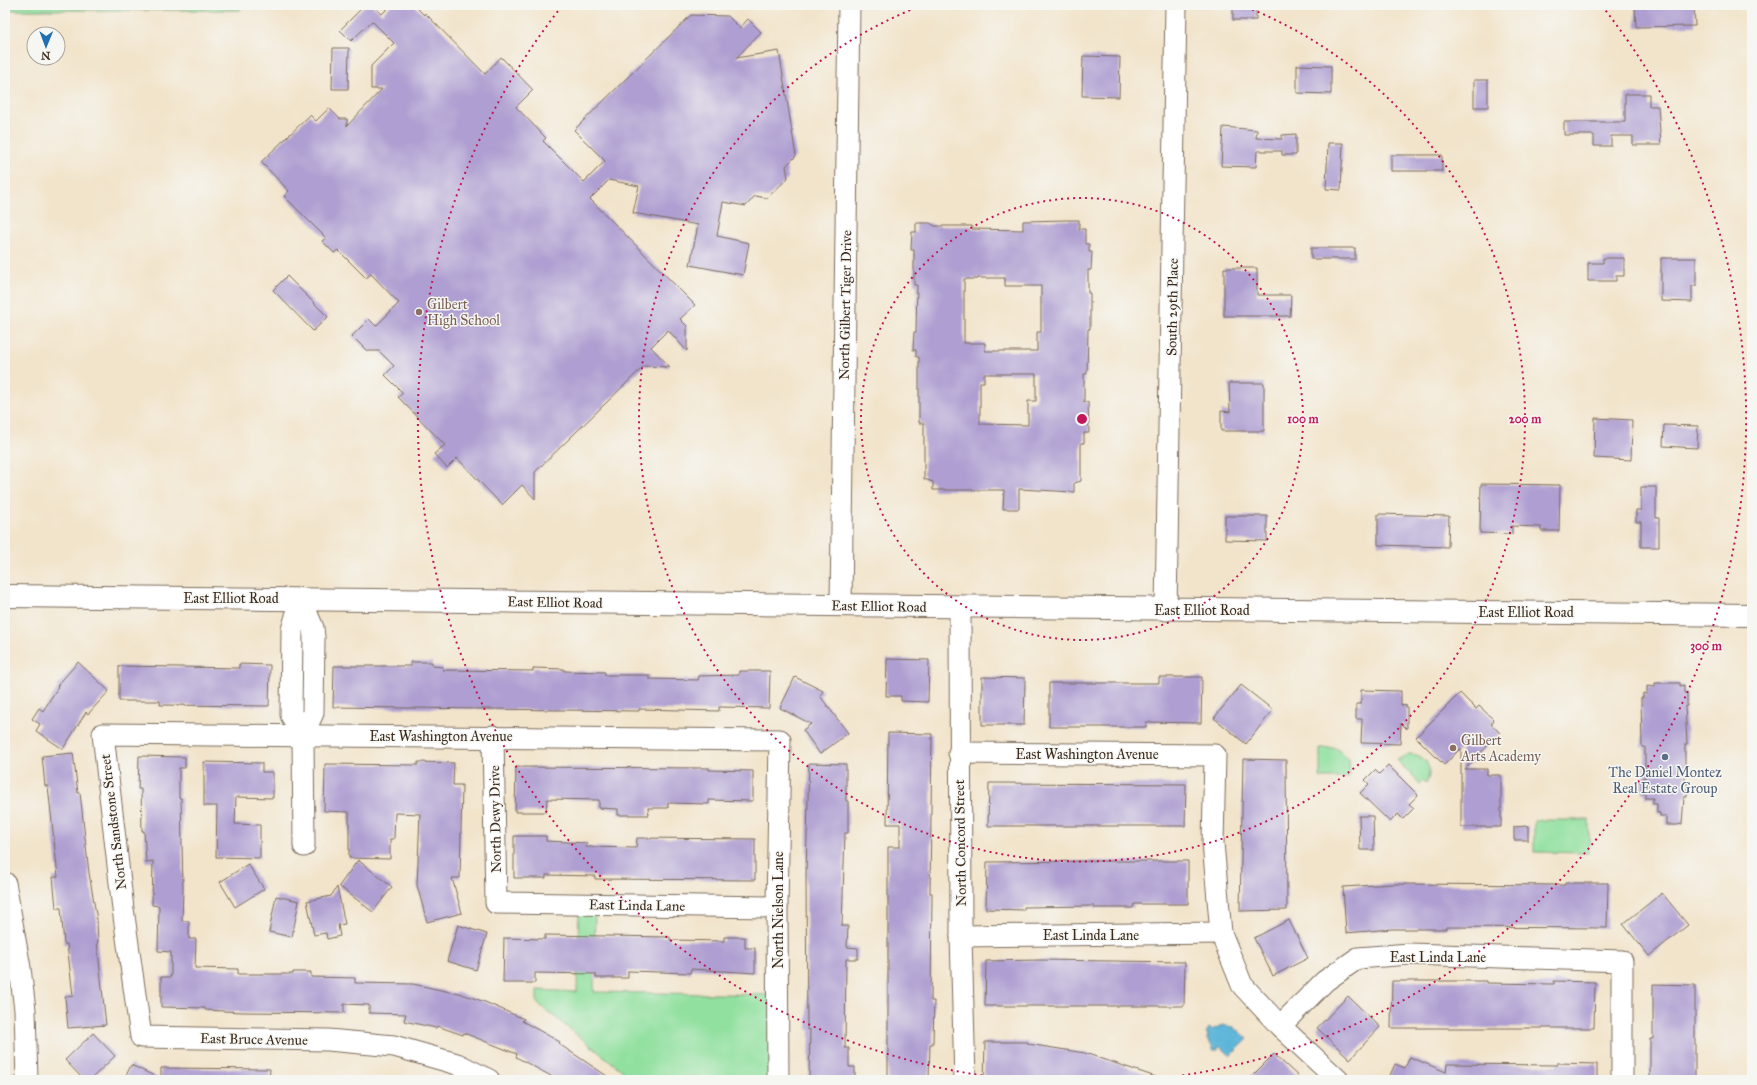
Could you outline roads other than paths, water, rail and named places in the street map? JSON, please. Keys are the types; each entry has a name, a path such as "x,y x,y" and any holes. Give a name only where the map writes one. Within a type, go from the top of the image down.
{"main road":[{"name":"East Elliot Road","path":"5,596 1166,610 1752,615"}],"street":[{"name":"North Gilbert Tiger Drive","path":"841,605 849,5"},
{"name":"South 29th Place","path":"1166,610 1176,5"},
{"path":"301,599 292,630 291,715 303,735 304,846"},
{"name":"North Concord Street","path":"960,607 959,753 961,936 965,1080"},
{"name":"East Washington Avenue","path":"103,734 493,736 780,740"},
{"name":"North Sandstone Street","path":"103,734 123,909"},
{"name":"North Dewy Drive","path":"493,736 496,903"},
{"name":"North Nielson Lane","path":"778,1080 777,907 780,740"},
{"name":"East Washington Avenue","path":"959,753 1215,754 1213,843 1221,934"},
{"path":"5,883 25,1010 27,1080"},
{"name":"East Linda Lane","path":"496,903 777,907"},
{"name":"East Bruce Avenue","path":"123,909 141,1037 328,1040 394,1046 457,1064 489,1080"},
{"path":"1221,934 1242,985 1280,1026 1338,1080"},
{"name":"East Linda Lane","path":"961,936 1221,934"},
{"name":"East Linda Lane","path":"1280,1026 1325,981 1358,958 1409,954 1622,961 1622,1080"}],"water":[{"path":"1222,1025 1234,1027 1248,1039 1231,1056 1221,1047 1218,1047 1218,1050 1213,1050 1213,1047 1207,1039 1208,1034 1206,1033 1209,1028 1212,1030"}],"place":[{"name":"Gilbert High School","path":"419,312"},
{"name":"Gilbert Arts Academy","path":"1453,748"},
{"name":"The Daniel Montez Real Estate Group","path":"1665,757"}]}
